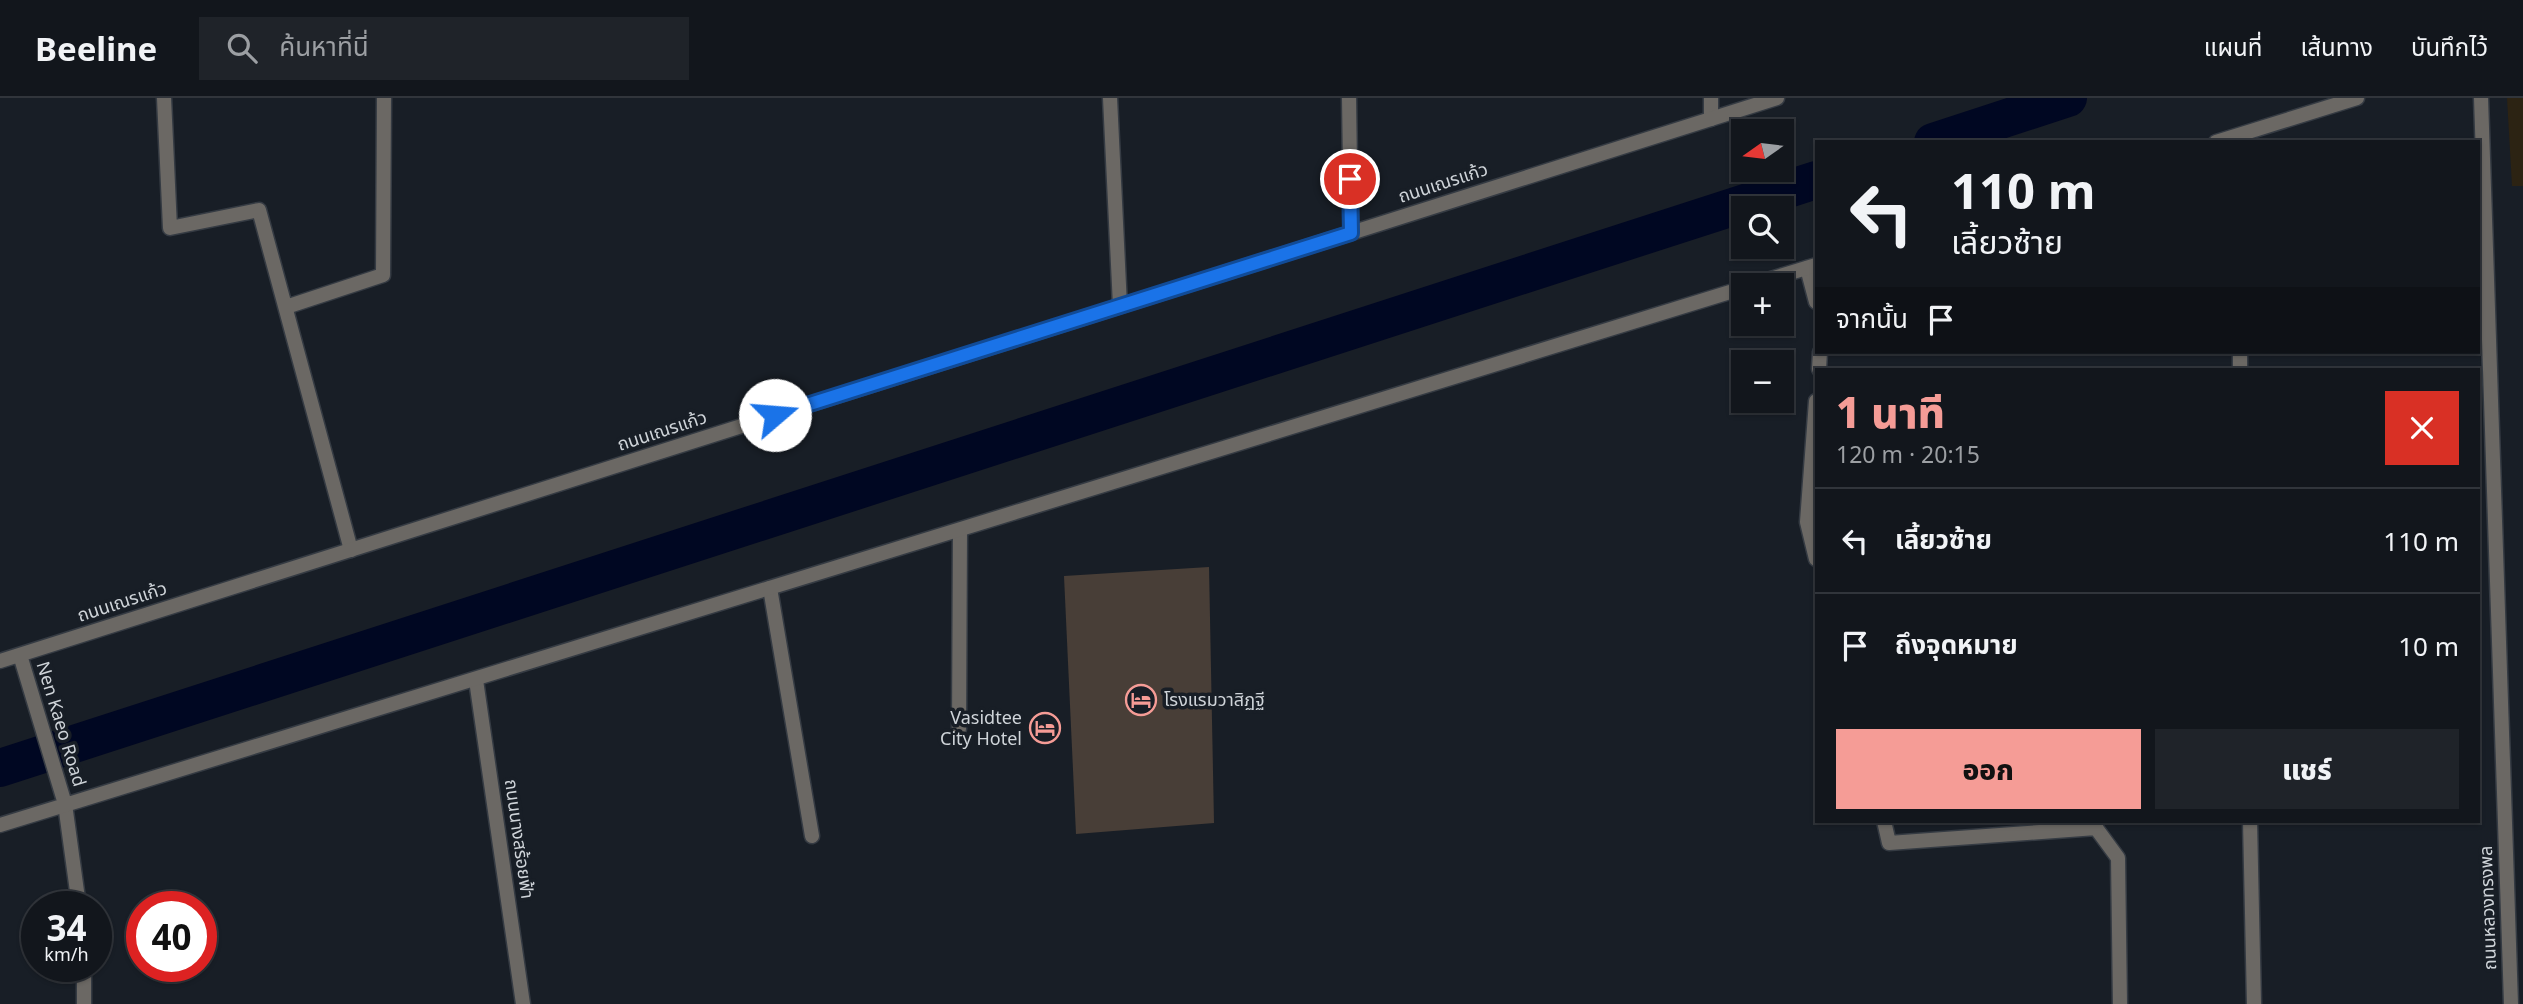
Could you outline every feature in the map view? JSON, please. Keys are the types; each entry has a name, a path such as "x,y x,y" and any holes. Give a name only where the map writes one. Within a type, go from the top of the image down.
{"street":[{"path":"164,98 170,228 259,210 351,550"},
{"path":"286,307 383,275 384,98"},
{"path":"1110,98 1120,306"},
{"path":"1349,98 1351,233"},
{"path":"1711,98 1711,119"},
{"name":"ถนนเณรแก้ว","path":"0,661 1777,98"},
{"path":"2235,139 2357,98"},
{"name":"ถนนหลวงทรงพล","path":"2482,98 2511,1004"},
{"path":"1792,273 1812,267 1815,293"},
{"path":"0,825 1731,292"},
{"path":"1815,414 1807,522 1815,555"},
{"path":"959,729 960,530"},
{"path":"770,588 812,836"},
{"name":"Nen Kaeo Road","path":"20,655 65,804 77,891"},
{"name":"ถนนนางสร้อยฟ้า","path":"476,680 523,1004"},
{"path":"1884,823 1889,843 2096,824 2118,858 2120,1004"},
{"path":"2250,823 2254,1004"},
{"path":"84,982 84,1004"}],"shaded area":[{"path":"2507,98 2523,98 2523,186 2512,186"}],"building":[{"name":"โรงแรมวาสิฏฐี","path":"1209,567 1214,823 1076,834 1064,576"}],"waterway":[{"path":"1939,140 2068,98"},
{"path":"0,768 1815,180"}],"place":[{"name":"โรงแรมวาสิฏฐี","path":"1141,700"},
{"name":"Vasidtee City Hotel","path":"1045,728"}],"route":[{"path":"775,415 1351,233 1350,179"}]}
